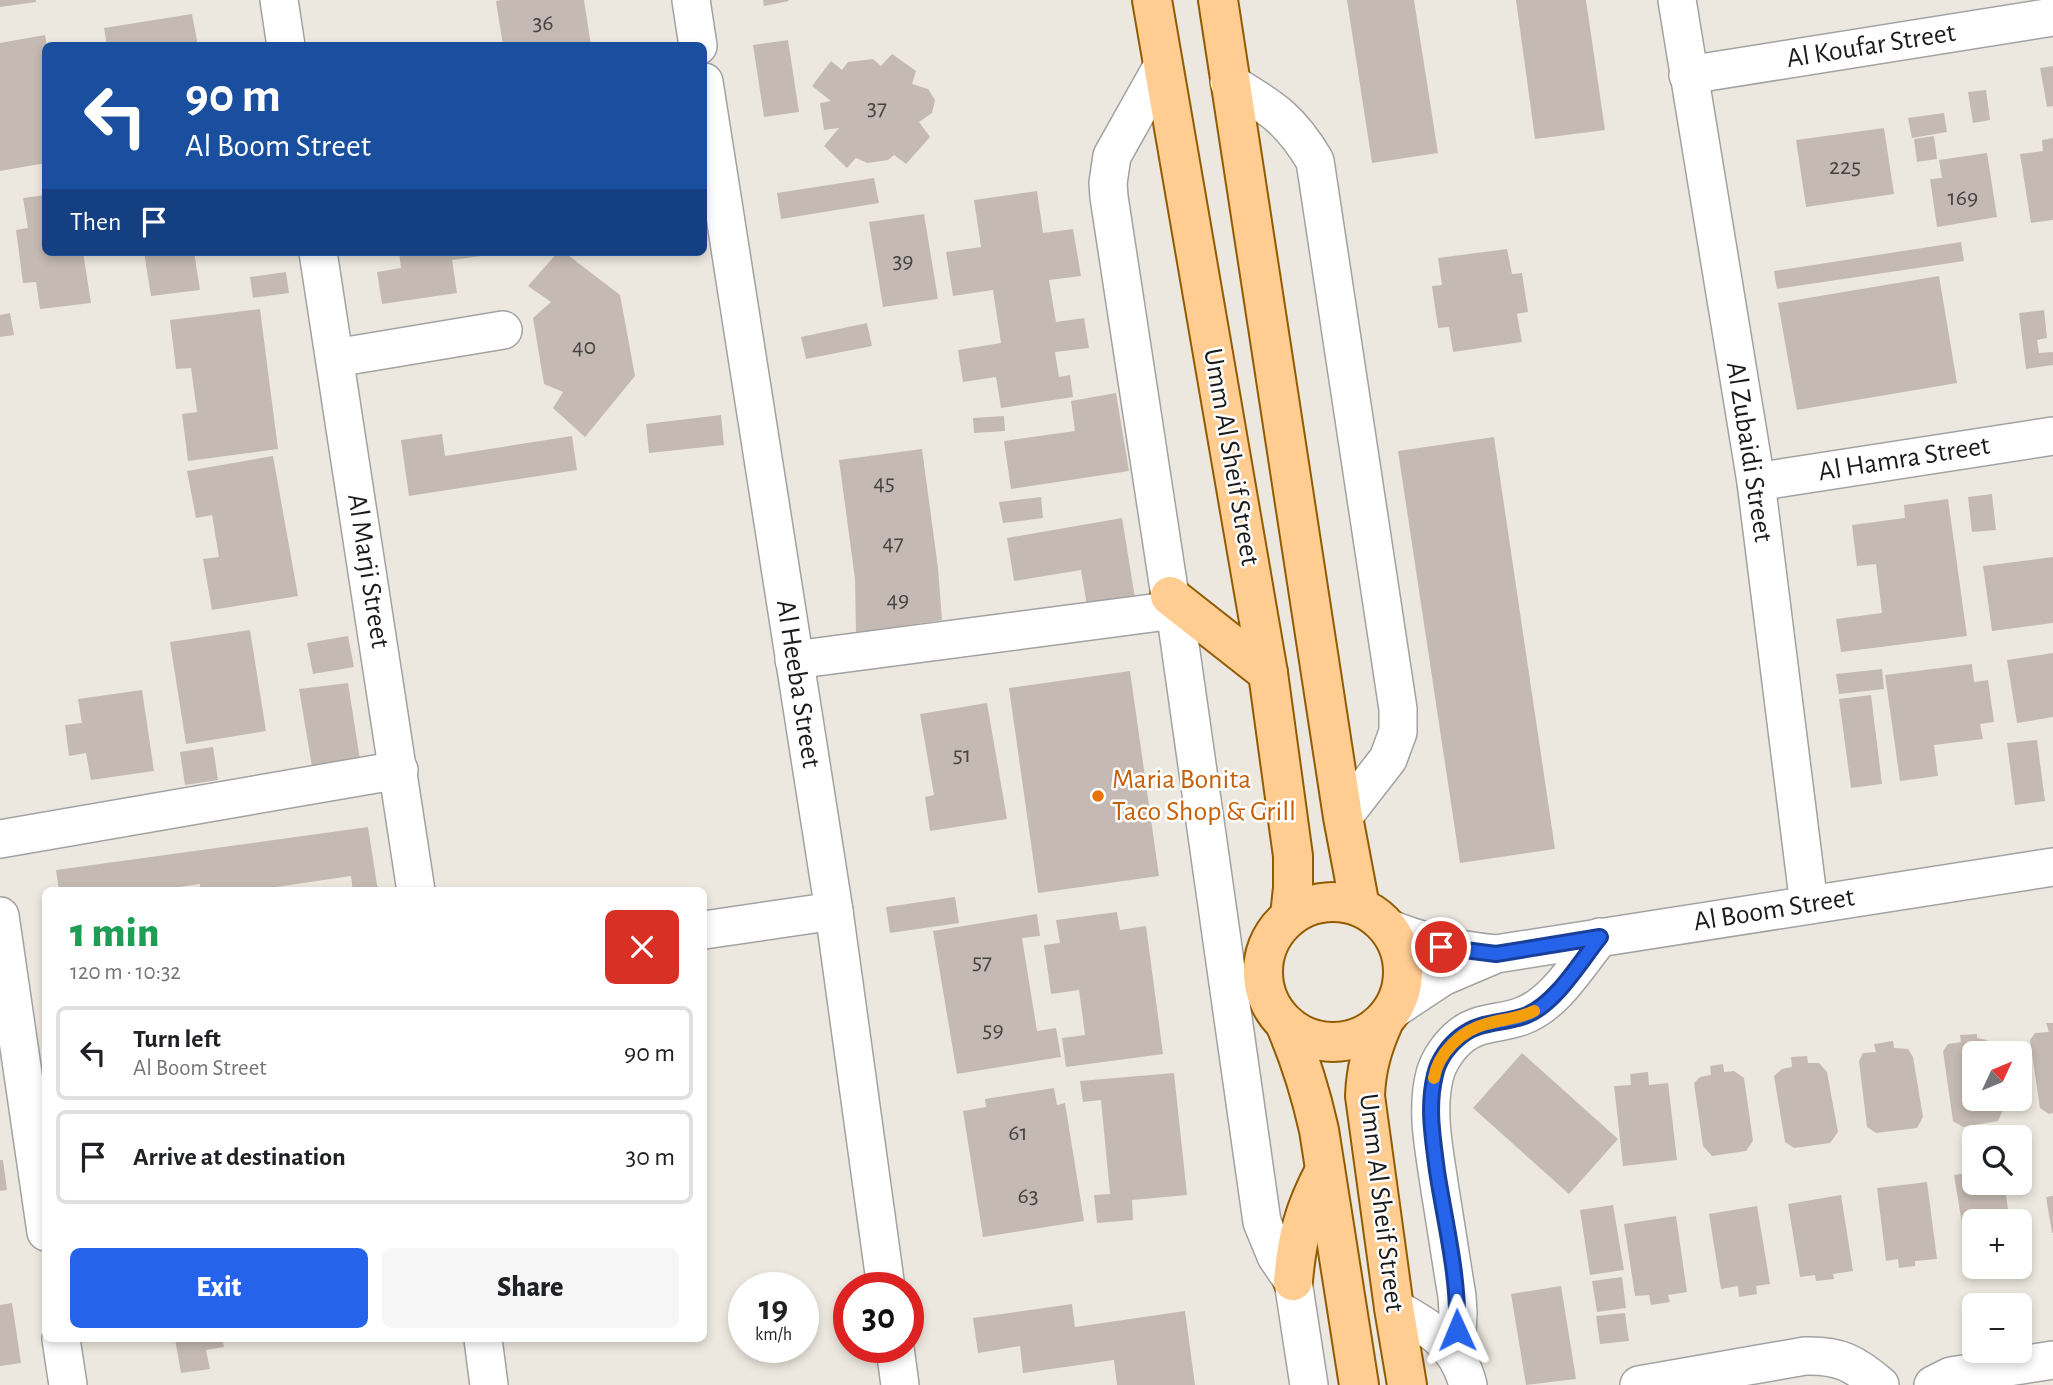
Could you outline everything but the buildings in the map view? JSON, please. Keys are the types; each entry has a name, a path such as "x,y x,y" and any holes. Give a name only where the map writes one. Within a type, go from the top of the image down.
{"main road":[{"name":"Umm Al Sheif Street","path":"1152,0 1268,673 1293,856 1290,916"},
{"name":"Umm Al Sheif Street","path":"1217,0 1343,817 1374,917"},
{"path":"1172,603 1268,673"},
{"path":"1324,902 1342,902 1374,917 1398,943 1403,960 1403,985 1389,1016 1366,1035 1347,1042 1325,1043 1305,1037 1286,1026 1273,1010 1265,990 1263,970 1266,950 1276,931 1290,916 1306,907 1324,902"},
{"name":"Umm Al Sheif Street","path":"1389,1016 1373,1046 1366,1070 1365,1096 1407,1385"},
{"name":"Umm Al Sheif Street","path":"1286,1026 1311,1094 1359,1385"},
{"path":"1293,1281 1301,1223 1325,1170"}],"street":[{"path":"279,0 285,42"},
{"path":"691,0 697,42"},
{"name":"Al Zubaidi Street","path":"1677,0 1756,482 1809,905"},
{"name":"Al Koufar Street","path":"1688,75 2053,17"},
{"path":"1163,65 1118,143 1112,156 1108,183 1262,1222 1276,1256 1293,1281 1308,1385"},
{"path":"1229,82 1287,120 1315,161 1398,709 1398,732 1388,759 1343,817"},
{"name":"Al Heeba Street","path":"707,101 834,911 884,1272"},
{"name":"Al Marji Street","path":"319,256 415,887"},
{"path":"335,358 503,330"},
{"name":"Al Hamra Street","path":"1756,482 2053,436"},
{"path":"794,660 1172,603"},
{"path":"0,839 399,771"},
{"name":"Al Boom Street","path":"1389,1016 1442,977 1496,954 2053,867"},
{"path":"707,930 834,911"},
{"path":"0,916 42,1205"},
{"name":"Al Boom Street","path":"1374,917 1414,939 1441,947 1496,954"},
{"path":"1462,1370 1457,1296 1431,1130 1435,1072 1446,1051 1462,1035 1482,1024 1518,1018 1543,1006 1600,937"},
{"path":"1394,1308 1438,1334 1462,1370"},
{"path":"61,1342 68,1385"},
{"path":"482,1342 489,1385"},
{"path":"1639,1385 1805,1356 1843,1360 1860,1368 1880,1385"},
{"path":"1933,1385 1951,1376 2053,1360"},
{"path":"897,1363 900,1385"}],"slow traffic":[{"path":"1434,1078 1446,1051 1462,1035 1482,1024 1518,1018 1534,1011"}],"place":[{"name":"Maria Bonita Taco Shop & Grill","path":"1098,796"}],"route":[{"path":"1441,947 1496,954 1600,937 1543,1006 1518,1018 1482,1024 1462,1035 1446,1051 1435,1072 1431,1130 1457,1296 1457,1330"}]}
